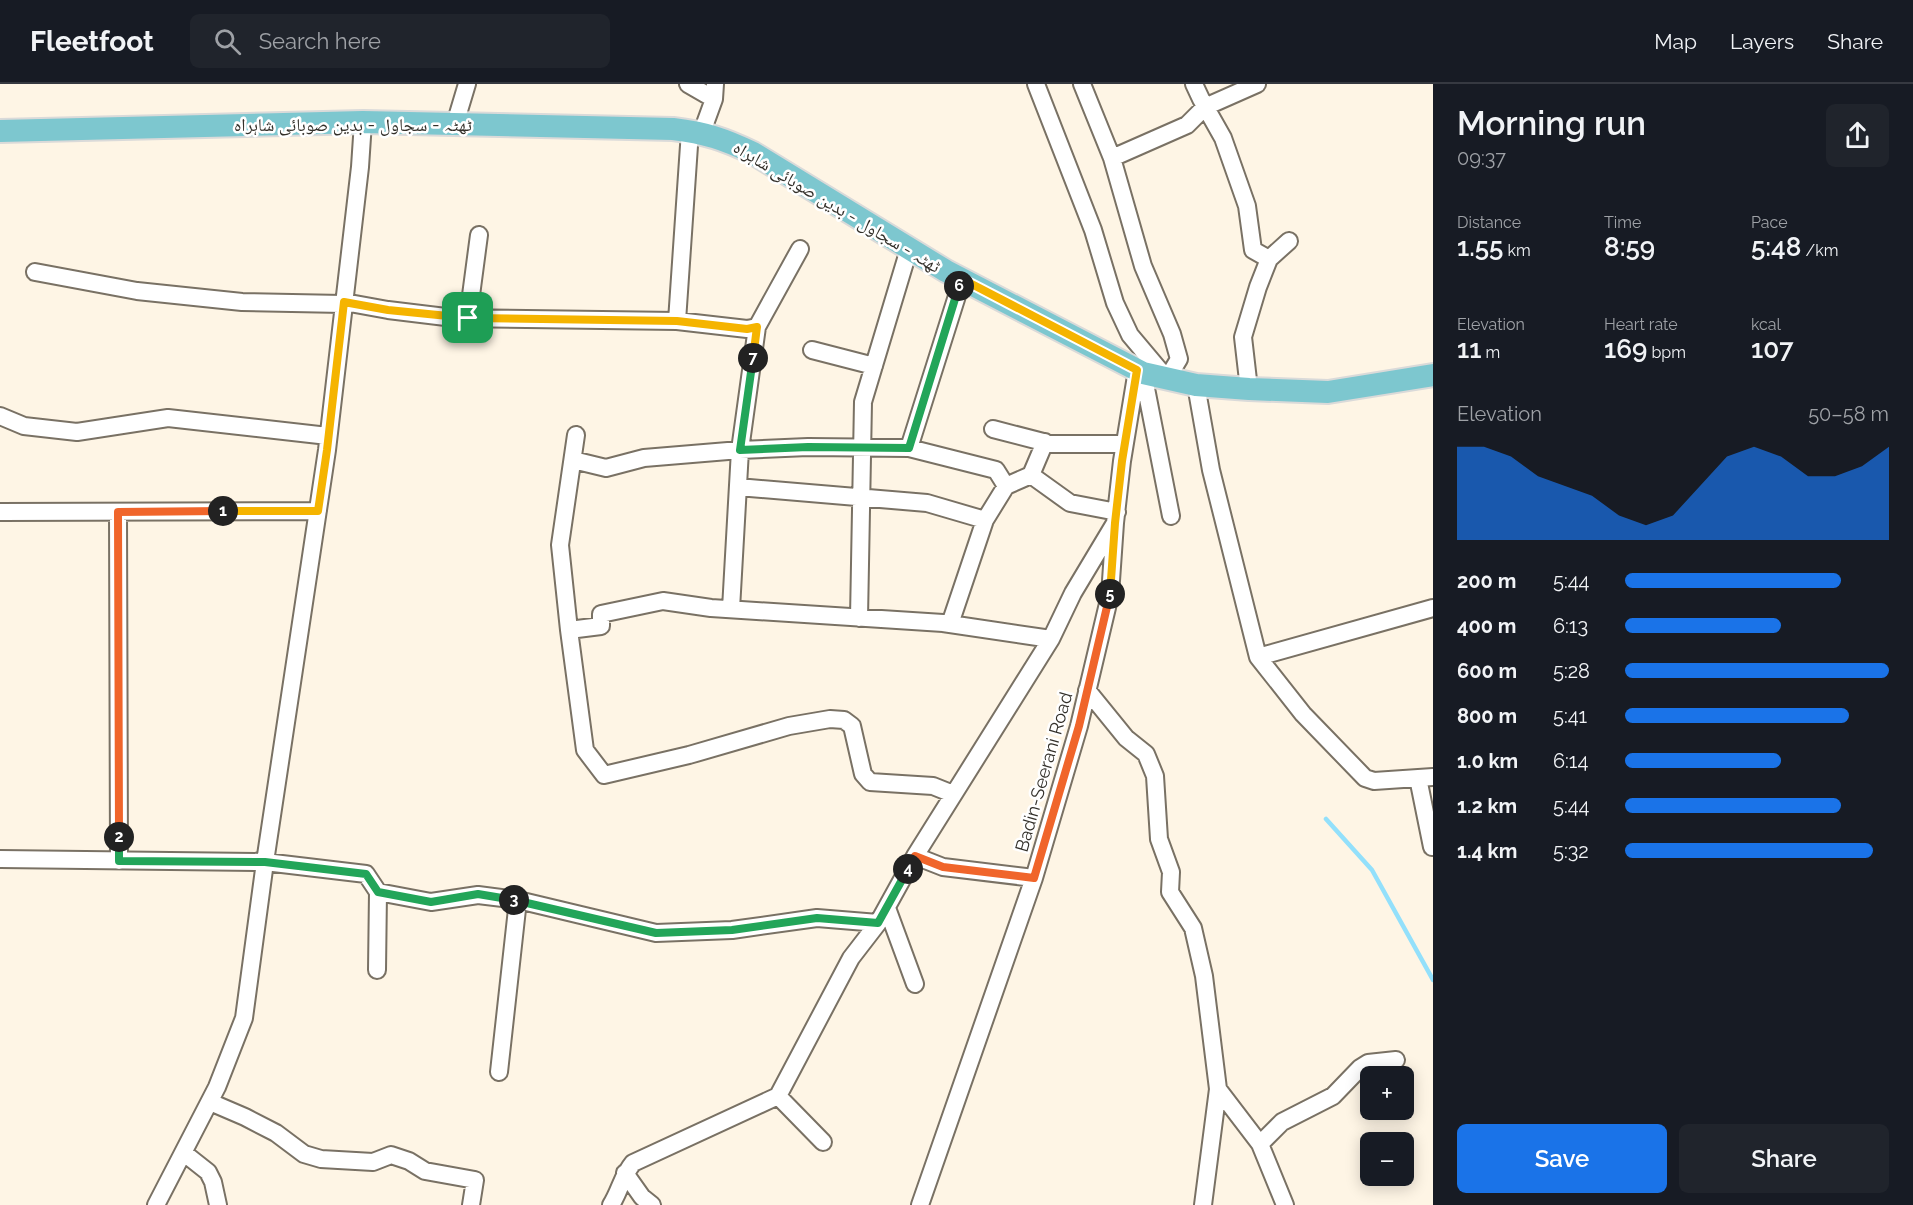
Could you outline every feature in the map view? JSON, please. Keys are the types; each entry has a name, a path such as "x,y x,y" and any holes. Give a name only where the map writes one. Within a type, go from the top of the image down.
{"main road":[{"name":"ٹھٹہ - سجاول - بدین صوبائی شاہراہ","path":"0,130 363,122 674,129 696,132 724,140 753,153 962,279 1140,371 1196,385 1328,392 1433,375"}],"street":[{"path":"455,124 467,84"},
{"path":"677,321 696,132 714,91 688,84"},
{"path":"1036,84 1093,230 1115,303 1130,335 1167,379 1179,359 1172,334 1143,266 1112,158 1082,84"},
{"path":"1194,84 1223,138 1247,206 1253,250 1269,259"},
{"path":"1112,158 1187,125 1205,107 1257,84"},
{"path":"156,1205 210,1102 244,1018 328,436 360,167 363,122"},
{"path":"468,318 479,235"},
{"path":"1249,389 1243,337 1269,259 1289,241"},
{"path":"731,609 740,450 757,327 800,249"},
{"path":"860,618 863,402 909,249"},
{"path":"35,272 137,291 231,301 343,304 344,302 388,310 468,318 677,321 747,329 757,327"},
{"path":"909,448 962,279"},
{"path":"812,350 874,366"},
{"path":"1140,371 1171,516"},
{"name":"Badin-Seerani Road","path":"920,1205 1034,878 1079,726 1110,595 1124,444 1140,371"},
{"path":"1196,385 1211,470 1258,657 1303,714 1365,778 1374,781 1425,778 1432,847"},
{"path":"0,416 24,426 77,432 168,418 328,436"},
{"path":"993,429 1051,444 1124,444"},
{"path":"576,435 560,545 585,750 604,775 689,755 789,726 830,719 843,720 852,726 863,774 870,782 933,786 953,795"},
{"path":"950,624 985,520 1006,486 1031,475 1045,442"},
{"path":"573,460 606,468 644,458 740,450 909,448 996,470 1006,486"},
{"path":"611,1205 625,1173 633,1163 778,1096 851,958 878,923 915,856 1051,639 1073,593 1116,518 1070,503 1031,475"},
{"path":"738,487 927,503 985,520"},
{"path":"0,512 318,511"},
{"path":"118,512 119,861"},
{"path":"569,630 601,626 601,614 663,601 731,609 950,624 1051,639"},
{"path":"1258,657 1433,608"},
{"path":"1087,690 1126,738 1146,754 1155,776 1160,839 1171,872 1170,892 1193,928 1204,976 1218,1089 1203,1205"},
{"path":"915,856 943,867 1034,878"},
{"path":"0,859 265,862 366,874 378,892 377,970"},
{"path":"378,892 431,902 478,894 518,900 656,933 732,930 817,918 878,923"},
{"path":"499,1072 518,900"},
{"path":"887,908 915,984"},
{"path":"1260,1144 1282,1122 1333,1096 1360,1068 1368,1063 1396,1060"},
{"path":"1218,1089 1260,1144 1285,1205"},
{"path":"778,1096 823,1142"},
{"path":"210,1102 276,1133 304,1154 321,1159 373,1162 392,1155 409,1161 425,1171 475,1180 471,1205"},
{"path":"184,1153 208,1172 213,1182 218,1205"},
{"path":"625,1173 642,1197 652,1205"}],"waterway":[{"path":"1326,819 1372,870 1433,980"}],"route":[{"path":"962,279 1137,370 1122,461 1110,595 1079,726 1034,878 943,867 915,856 878,923 817,918 732,930 656,933 518,900 478,894 431,902 378,892 366,874 265,862 119,861 118,512 318,511 344,302 388,310 468,318 677,321 747,329 757,327 740,450 808,447 909,448 962,279"}]}
